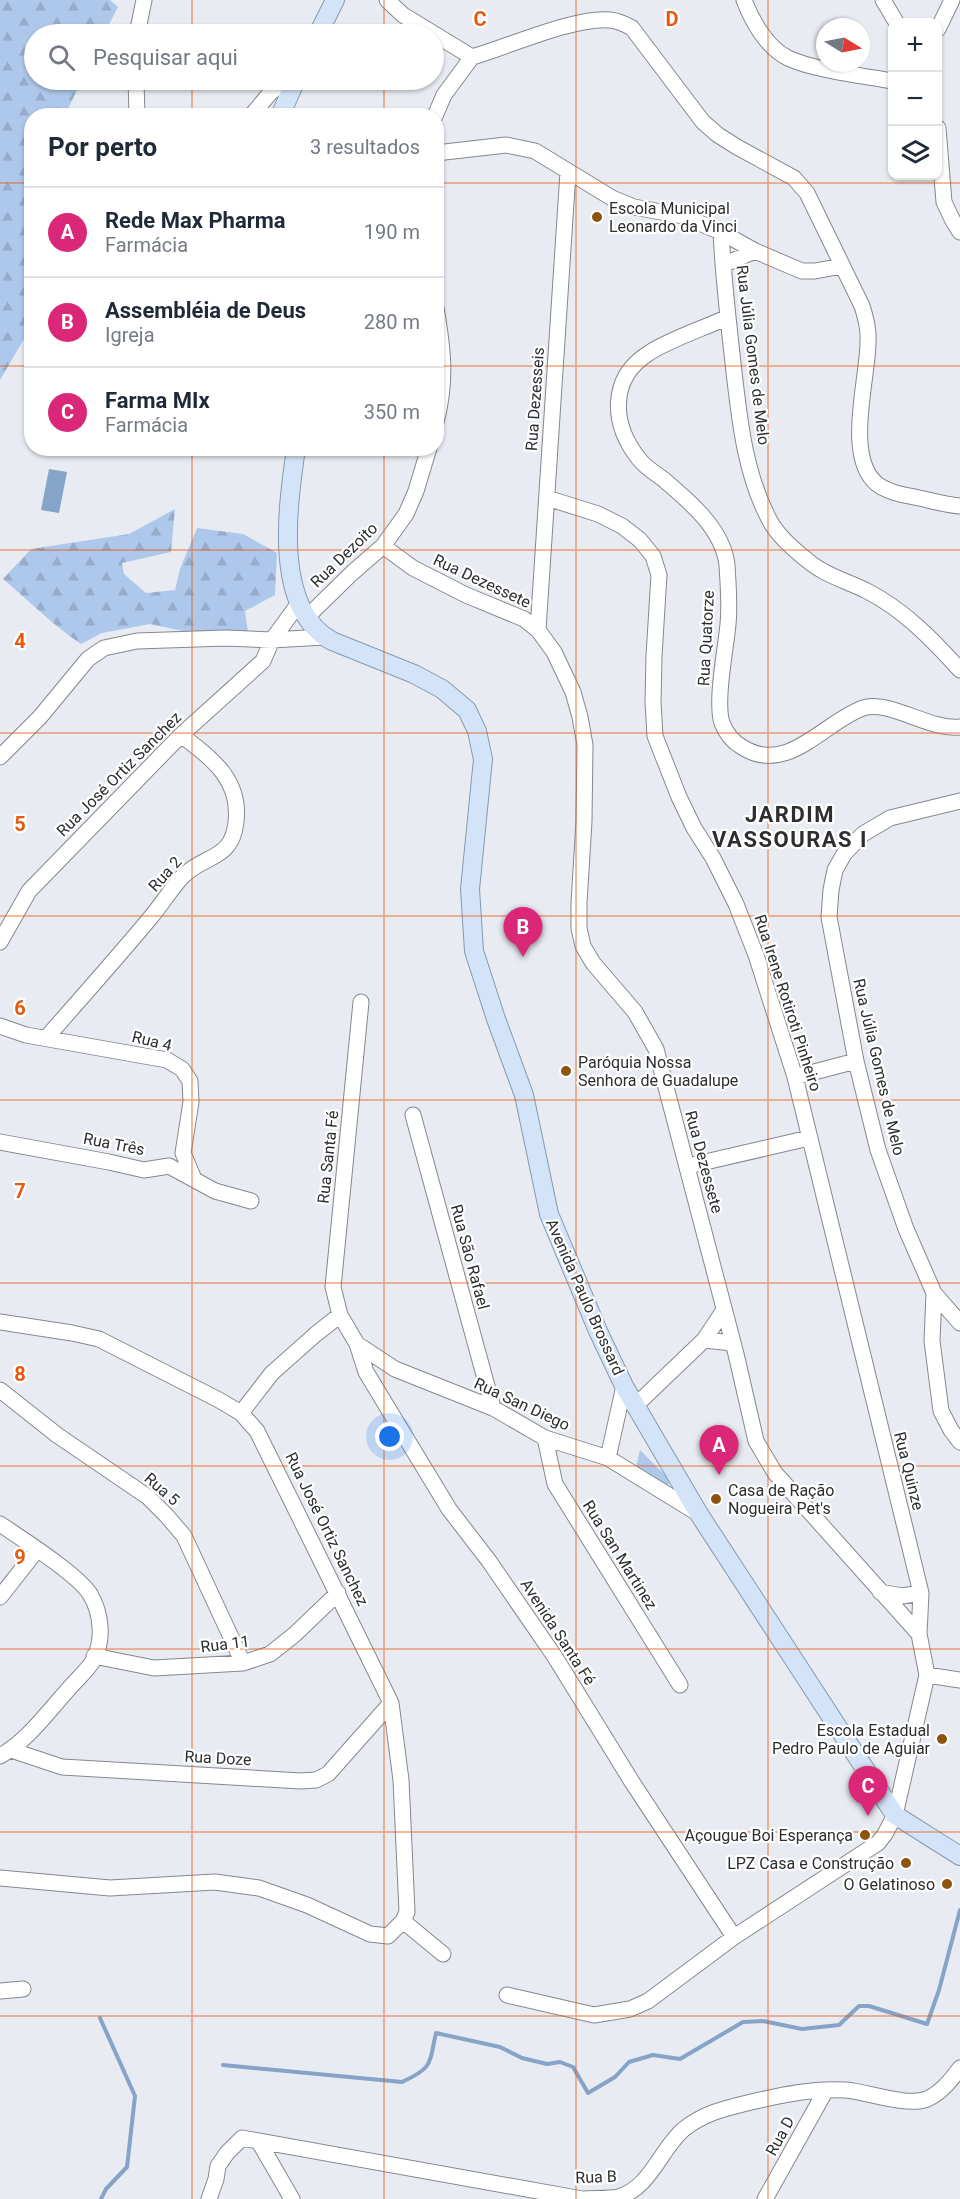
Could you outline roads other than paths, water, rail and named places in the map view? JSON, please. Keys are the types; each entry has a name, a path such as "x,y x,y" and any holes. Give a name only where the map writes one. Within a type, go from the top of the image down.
{"main road":[{"path":"323,24 335,0"},
{"path":"284,108 292,90"},
{"name":"Avenida Paulo Brossard","path":"295,456 289,501 288,540 291,572 303,610 324,636 414,674 442,689 467,710 477,731 483,759 470,889 474,951 524,1095 549,1214 598,1331 624,1386 699,1514 895,1815 960,1856"}],"street":[{"path":"140,24 144,0"},
{"path":"387,0 403,15 418,24"},
{"path":"744,0 762,34 788,58 888,80"},
{"path":"883,0 894,18"},
{"path":"942,20 952,0"},
{"path":"438,108 444,95 472,57 550,31 593,20 615,21 632,28 703,122 737,147 794,178 807,193 862,306 867,322 868,342 860,433 861,458 867,471 876,483 891,492 960,506"},
{"path":"444,40 472,57"},
{"path":"136,90 137,108"},
{"path":"258,108 275,90"},
{"path":"444,152 506,145 536,152 612,198 634,207 683,216 722,232 755,251 802,271 842,266"},
{"path":"942,167 944,202 960,232"},
{"name":"Rua Dezesseis","path":"538,630 568,172"},
{"name":"Rua Júlia Gomes de Melo","path":"722,232 728,317 744,446 759,498 771,523 786,542 809,562 868,592 896,610 930,638 960,670"},
{"path":"723,265 755,251"},
{"name":"Rua Quatorze","path":"728,317 649,353 627,374 619,388 618,414 624,435 639,459 696,510 722,545 726,562 729,620 720,703 722,722 728,735 741,747 758,755 773,756 815,738 852,713 866,707 882,707 937,724 960,727"},
{"path":"444,360 444,376"},
{"name":"Rua Dezoito","path":"272,640 303,610 383,546 409,506 427,456"},
{"name":"Rua Irene Rotiroti Pinheiro","path":"547,498 598,514 622,526 640,540 653,556 659,575 653,667 655,736 679,797 736,904 756,956 795,1077 809,1138"},
{"name":"Rua Dezessete","path":"383,546 413,568 466,595 524,620 538,630 554,652 573,692 585,744 584,821 579,903 579,928 583,946 593,963 635,1012 656,1049 688,1166 756,1441 775,1473 919,1634"},
{"path":"0,757 47,709 88,659 104,648 136,641 226,638 272,640 324,636"},
{"name":"Rua José Ortiz Sanchez","path":"0,942 29,891 181,735 262,661 272,640"},
{"name":"Rua 2","path":"47,1037 152,916 182,877 195,866 225,850 232,838 236,821 234,795 226,777 216,762 181,735"},
{"name":"Rua Júlia Gomes de Melo","path":"960,801 890,818 862,834 844,854 836,870 831,890 829,918 856,1061 878,1150 906,1229 934,1293 932,1341 941,1411 960,1442"},
{"name":"Rua Santa Fé","path":"340,1315 333,1287 361,1002"},
{"name":"Rua 4","path":"0,1026 26,1035 167,1060 182,1069 189,1082 191,1102 183,1153 194,1179"},
{"path":"795,1077 856,1061"},
{"name":"Rua São Rafael","path":"413,1115 493,1408"},
{"path":"688,1166 809,1138"},
{"name":"Rua Quinze","path":"507,1995 594,2015 630,2009 648,2001 734,1937 878,1843 895,1815 927,1675 919,1634 921,1593 809,1138"},
{"name":"Rua Três","path":"0,1142 144,1170 169,1166 215,1191 251,1200"},
{"path":"934,1293 960,1323"},
{"path":"636,1405 704,1340 724,1310"},
{"path":"241,1413 272,1373 340,1315"},
{"name":"Rua San Diego","path":"340,1315 357,1344 395,1369 493,1408 545,1438 608,1458 699,1514"},
{"name":"Rua José Ortiz Sanchez","path":"0,1322 72,1333 99,1340 241,1413 257,1431 391,1702 401,1780 407,1899 407,1912 403,1921"},
{"path":"704,1340 733,1344"},
{"name":"Avenida Santa Fé","path":"357,1344 366,1372 449,1509 489,1561 555,1657 632,1782 734,1937"},
{"path":"608,1458 624,1386"},
{"name":"Rua 5","path":"0,1390 57,1434 148,1497 184,1536 243,1663"},
{"name":"Rua San Martinez","path":"545,1438 555,1484 680,1685"},
{"path":"0,1524 71,1575 90,1593 98,1616 101,1636 93,1661 33,1729 6,1753"},
{"path":"0,1597 37,1550"},
{"path":"880,1592 902,1596 921,1593"},
{"name":"Rua 11","path":"94,1656 154,1668 243,1663 270,1654 294,1635 338,1593"},
{"path":"927,1675 960,1680"},
{"name":"Rua Doze","path":"6,1753 62,1767 316,1780 328,1774 339,1764 391,1702"},
{"path":"0,1878 110,1888 215,1882 269,1892 308,1905 370,1934 388,1936 403,1921 443,1954"},
{"path":"0,1991 23,1989"},
{"name":"Rua B","path":"259,2142 582,2199 619,2198 635,2189 649,2174 664,2150 682,2131 696,2120 716,2110 797,2092 826,2090 846,2090 908,2101 926,2099 946,2086 960,2068"},
{"name":"Rua D","path":"765,2199 826,2090"},
{"path":"209,2199 218,2166 242,2138 259,2142 292,2199"}],"waterway":[{"path":"223,2065 402,2082 425,2069 436,2033 500,2047 522,2058 547,2064 560,2062 573,2067 588,2093 615,2077 629,2062 653,2055 680,2059 743,2022 763,2021 802,2029 839,2025 859,2006 869,2006 927,2024 939,1990 960,1910"},
{"path":"100,2018 135,2096 127,2167 106,2189 101,2199"}],"place":[{"name":"Escola Municipal Leonardo da Vinci","path":"597,217"},
{"name":"Assembléia de Deus","path":"523,957"},
{"name":"Paróquia Nossa Senhora de Guadalupe","path":"566,1071"},
{"name":"Rede Max Pharma","path":"719,1475"},
{"name":"Casa de Ração Nogueira Pet's","path":"716,1499"},
{"name":"Escola Estadual Pedro Paulo de Aguiar","path":"942,1739"},
{"name":"Farma MIx","path":"868,1816"},
{"name":"Açougue Boi Esperança","path":"865,1835"},
{"name":"LPZ Casa e Construção","path":"906,1863"},
{"name":"O Gelatinoso","path":"947,1884"}],"district":[{"name":"JARDIM VASSOURAS I","path":"790,826"}]}
